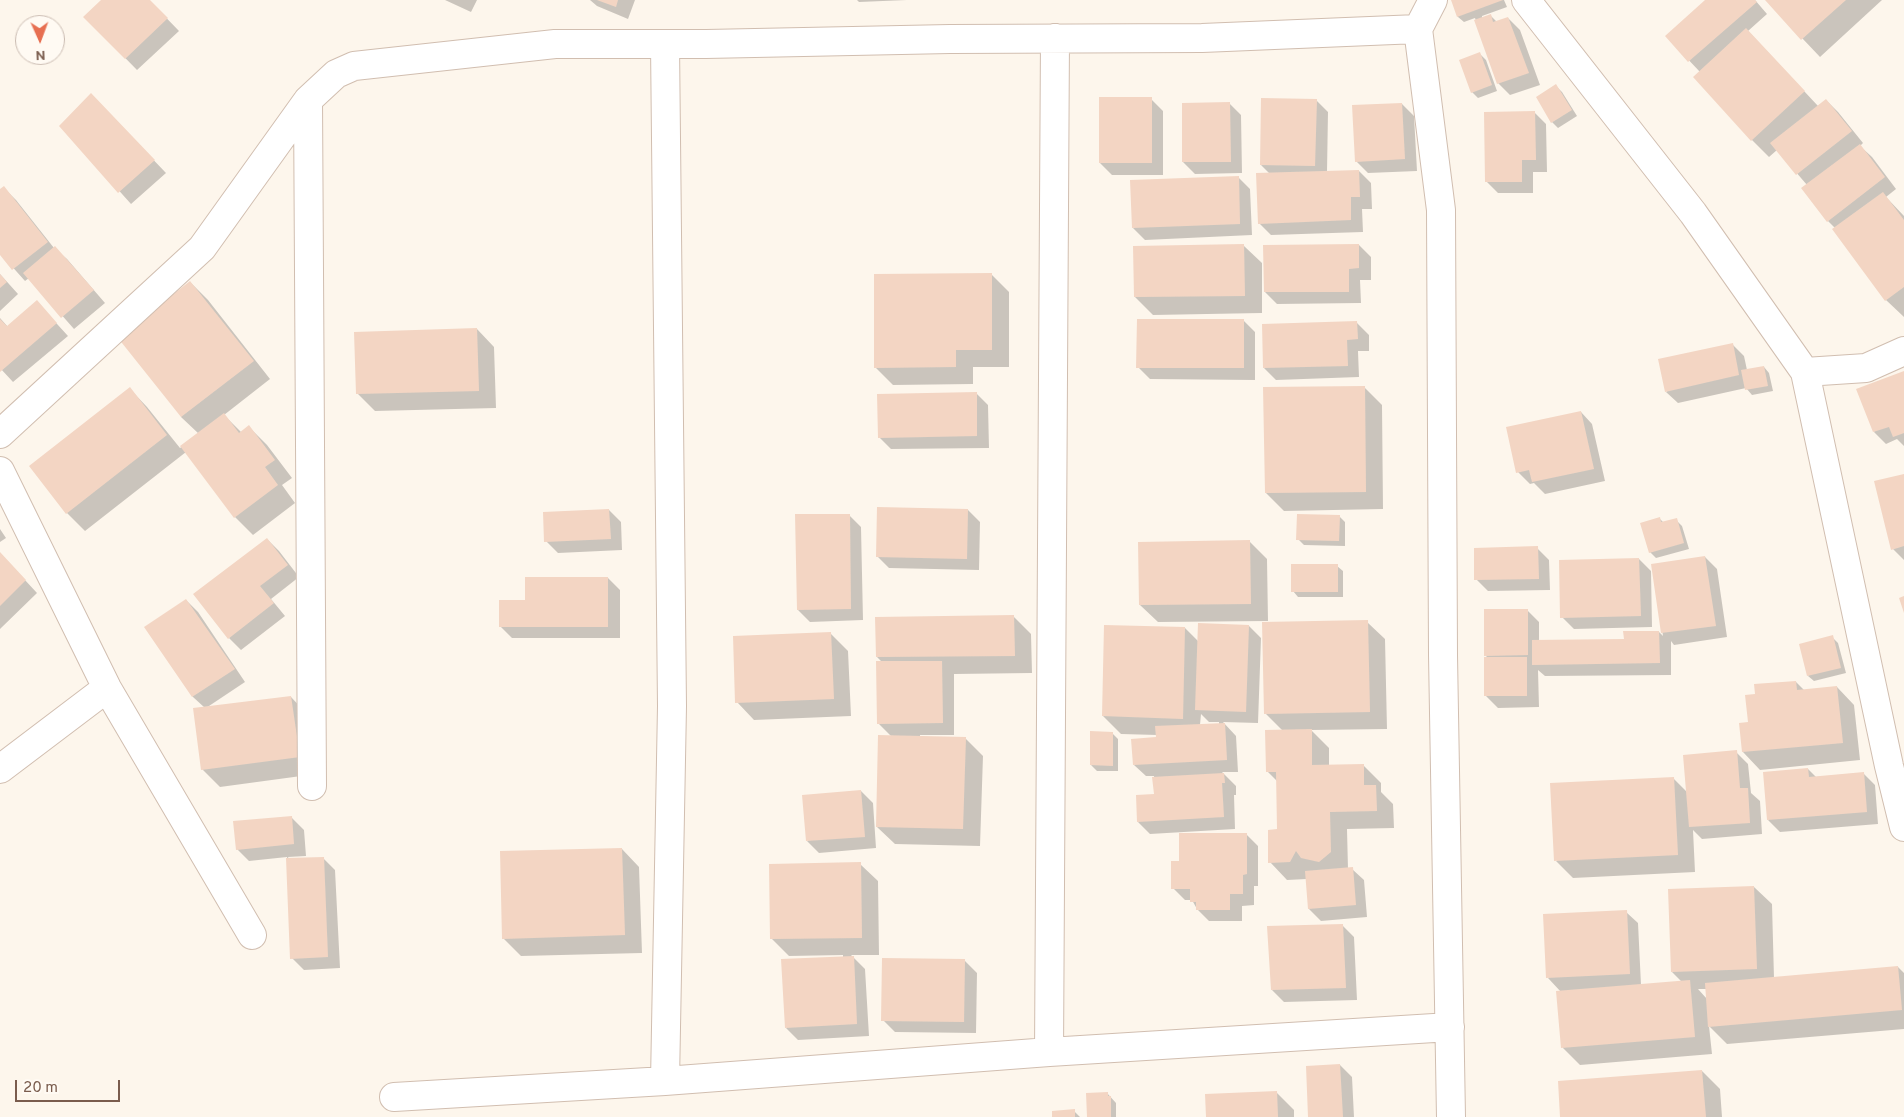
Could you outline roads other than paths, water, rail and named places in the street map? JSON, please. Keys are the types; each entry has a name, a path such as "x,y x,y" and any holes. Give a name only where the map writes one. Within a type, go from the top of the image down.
{"street":[{"path":"1433,0 1418,29 1441,210 1443,646 1451,1117"},
{"path":"1526,0 1693,213 1805,372 1889,766 1904,827"},
{"path":"0,434 202,248 308,100 336,74 354,66 555,44 665,44 950,38 1202,38 1418,29"},
{"path":"1049,1052 1055,38"},
{"path":"665,44 672,706 665,1081"},
{"path":"308,100 312,786"},
{"path":"1805,372 1866,368 1904,351"},
{"path":"0,471 107,688 252,935"},
{"path":"0,768 107,688"},
{"path":"394,1097 665,1081 1049,1052 1450,1027"}]}
